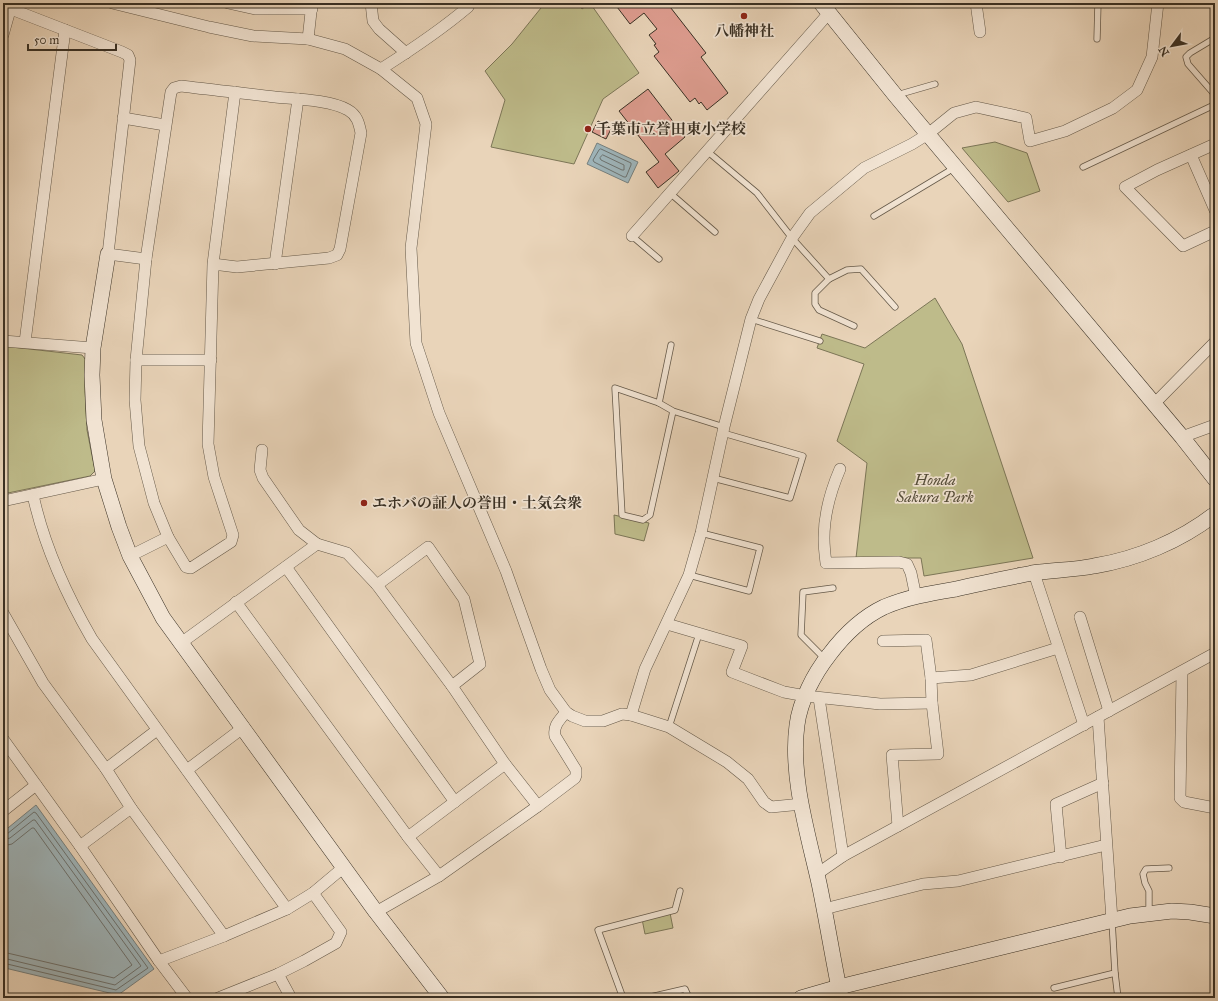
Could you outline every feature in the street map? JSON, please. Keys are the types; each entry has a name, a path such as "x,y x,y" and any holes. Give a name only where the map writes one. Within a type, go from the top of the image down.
{"street":[{"path":"112,3 209,27 253,36 308,39 346,49 381,69 417,98 426,124 411,248 416,343 439,413 506,572 550,690 566,712 585,721 603,721 622,714 631,715 668,727 727,762 748,779 764,802 771,807 802,804"},
{"path":"228,3 254,9 312,6 308,39"},
{"path":"371,3 373,21 379,29 406,53"},
{"path":"381,69 447,25 468,7 470,3"},
{"path":"976,3 980,32"},
{"path":"631,715 645,669 689,574 751,319 759,299 792,238 810,213 864,168 912,144 928,134 954,113 976,107 1026,118 1030,141 1065,131 1113,108 1138,90 1152,58 1158,3"},
{"path":"3,35 11,6 128,55 130,60 124,118 108,254 93,348 92,375 94,420 104,479 119,527 130,556 143,583 163,618 244,727 376,912 442,998"},
{"path":"632,236 707,151 825,8 895,95 1182,437 1215,479"},
{"path":"25,342 66,30"},
{"path":"213,264 237,267 329,258 337,255 340,249 361,133 360,124 356,117 348,110 337,105 298,99 235,92 180,86 174,88 170,92 146,259 136,360 135,400 139,446 154,503 168,537 186,567 191,568 197,566 231,542 234,534 214,477 208,444 213,264 235,92"},
{"path":"275,264 298,99"},
{"path":"124,118 165,125"},
{"path":"1215,144 1157,170 1125,187 1183,246 1215,231"},
{"path":"1190,155 1215,210"},
{"path":"108,254 146,259"},
{"path":"3,341 93,348"},
{"path":"1154,404 1215,342"},
{"path":"136,360 211,360"},
{"path":"1182,437 1215,425"},
{"path":"262,450 260,470 263,478 299,530 317,544 347,553 377,585 538,806"},
{"path":"840,469 834,485 827,515 824,538 826,563 899,562 907,564 912,573 916,597"},
{"path":"3,501 104,479"},
{"path":"33,495 37,515 51,555 80,617 108,662 287,909"},
{"path":"843,856 812,697 815,674 843,636 862,620 885,607 916,597 1034,573 1093,567 1151,551 1205,522 1215,514"},
{"path":"130,556 168,537"},
{"path":"181,643 317,544"},
{"path":"377,585 428,547 464,599 480,664 452,686"},
{"path":"286,567 455,802"},
{"path":"1034,573 1084,725"},
{"path":"236,602 408,837 439,876"},
{"path":"3,613 42,683 106,769 131,808 224,936"},
{"path":"1080,618 1109,711"},
{"path":"667,624 742,646 732,672 784,692 812,697 880,704 932,703"},
{"path":"883,641 926,640 938,754 892,755 898,826"},
{"path":"931,678 970,675 1058,648"},
{"path":"817,874 843,856 1215,653"},
{"path":"1182,672 1180,798 1184,802 1215,808"},
{"path":"812,697 797,724 797,772 802,804 840,993"},
{"path":"376,912 439,876 575,778 576,770 555,736 554,731 555,726 566,712"},
{"path":"1098,717 1112,920"},
{"path":"186,770 244,727"},
{"path":"106,769 158,730"},
{"path":"3,739 80,846 159,961 187,998"},
{"path":"408,837 506,764"},
{"path":"1061,856 1056,804 1103,782"},
{"path":"3,811 36,785"},
{"path":"80,846 131,808"},
{"path":"824,909 924,884 958,881 1106,845"},
{"path":"159,961 224,936 287,909 313,893 344,867"},
{"path":"218,998 278,974 336,943 341,932 313,893"},
{"path":"801,998 840,993 1130,916 1172,911 1215,916"},
{"path":"278,974 291,998"}],"lane":[{"path":"1097,39 1098,3"},
{"path":"1215,38 1190,52 1186,57 1188,64 1215,95"},
{"path":"895,95 935,84"},
{"path":"1083,166 1212,106 1215,102"},
{"path":"707,151 757,193 792,238 829,279"},
{"path":"874,216 956,167"},
{"path":"670,193 715,232"},
{"path":"632,236 658,259"},
{"path":"854,326 819,310 815,304 815,294 829,279 847,270 861,269 895,307"},
{"path":"751,319 820,341"},
{"path":"659,403 671,345"},
{"path":"674,411 650,515 643,520 622,515 615,388 659,403 674,411 724,430 803,456 790,498 713,478"},
{"path":"689,574 749,591 760,548 700,533"},
{"path":"826,659 801,635 803,592 833,588"},
{"path":"668,727 699,634"},
{"path":"1149,914 1149,891 1143,874 1146,869 1169,868"},
{"path":"623,998 598,930 675,910 680,891"},
{"path":"1112,920 1118,998"},
{"path":"1054,988 1115,973"},
{"path":"646,998 685,989 689,998"}],"green space":[{"path":"545,3 578,3 582,9 590,3 639,73 603,99 574,164 491,147 505,100 485,71 512,44"},
{"path":"995,142 1027,153 1040,191 1008,202 962,148"},
{"name":"Honda Sakura Park","path":"935,298 962,344 1033,558 924,576 921,558 856,558 867,463 837,441 864,364 817,348 822,334 865,348"},
{"path":"3,346 82,355 86,360 85,392 87,430 95,471 90,476 3,494"},
{"path":"614,515 649,523 644,541 615,534"},
{"path":"670,913 673,928 645,934 642,919"}],"water":[{"path":"597,143 638,162 628,183 587,164"},
{"path":"36,805 154,969 118,995 5,968 3,965 3,832"}],"building":[{"path":"614,3 667,3 706,53 701,57 728,93 707,110 701,102 699,104 695,98 690,102 654,56 659,52 654,45 656,44 649,35 657,29 644,13 630,24"},
{"path":"648,89 685,137 665,154 679,171 658,188 646,172 659,162 619,111"},
{"path":"598,121 612,127 606,139 592,132"}],"place":[{"name":"八幡神社","path":"744,16"},
{"name":"千葉市立誉田東小学校","path":"588,129"},
{"name":"エホバの証人の誉田・土気会衆","path":"364,503"}]}
